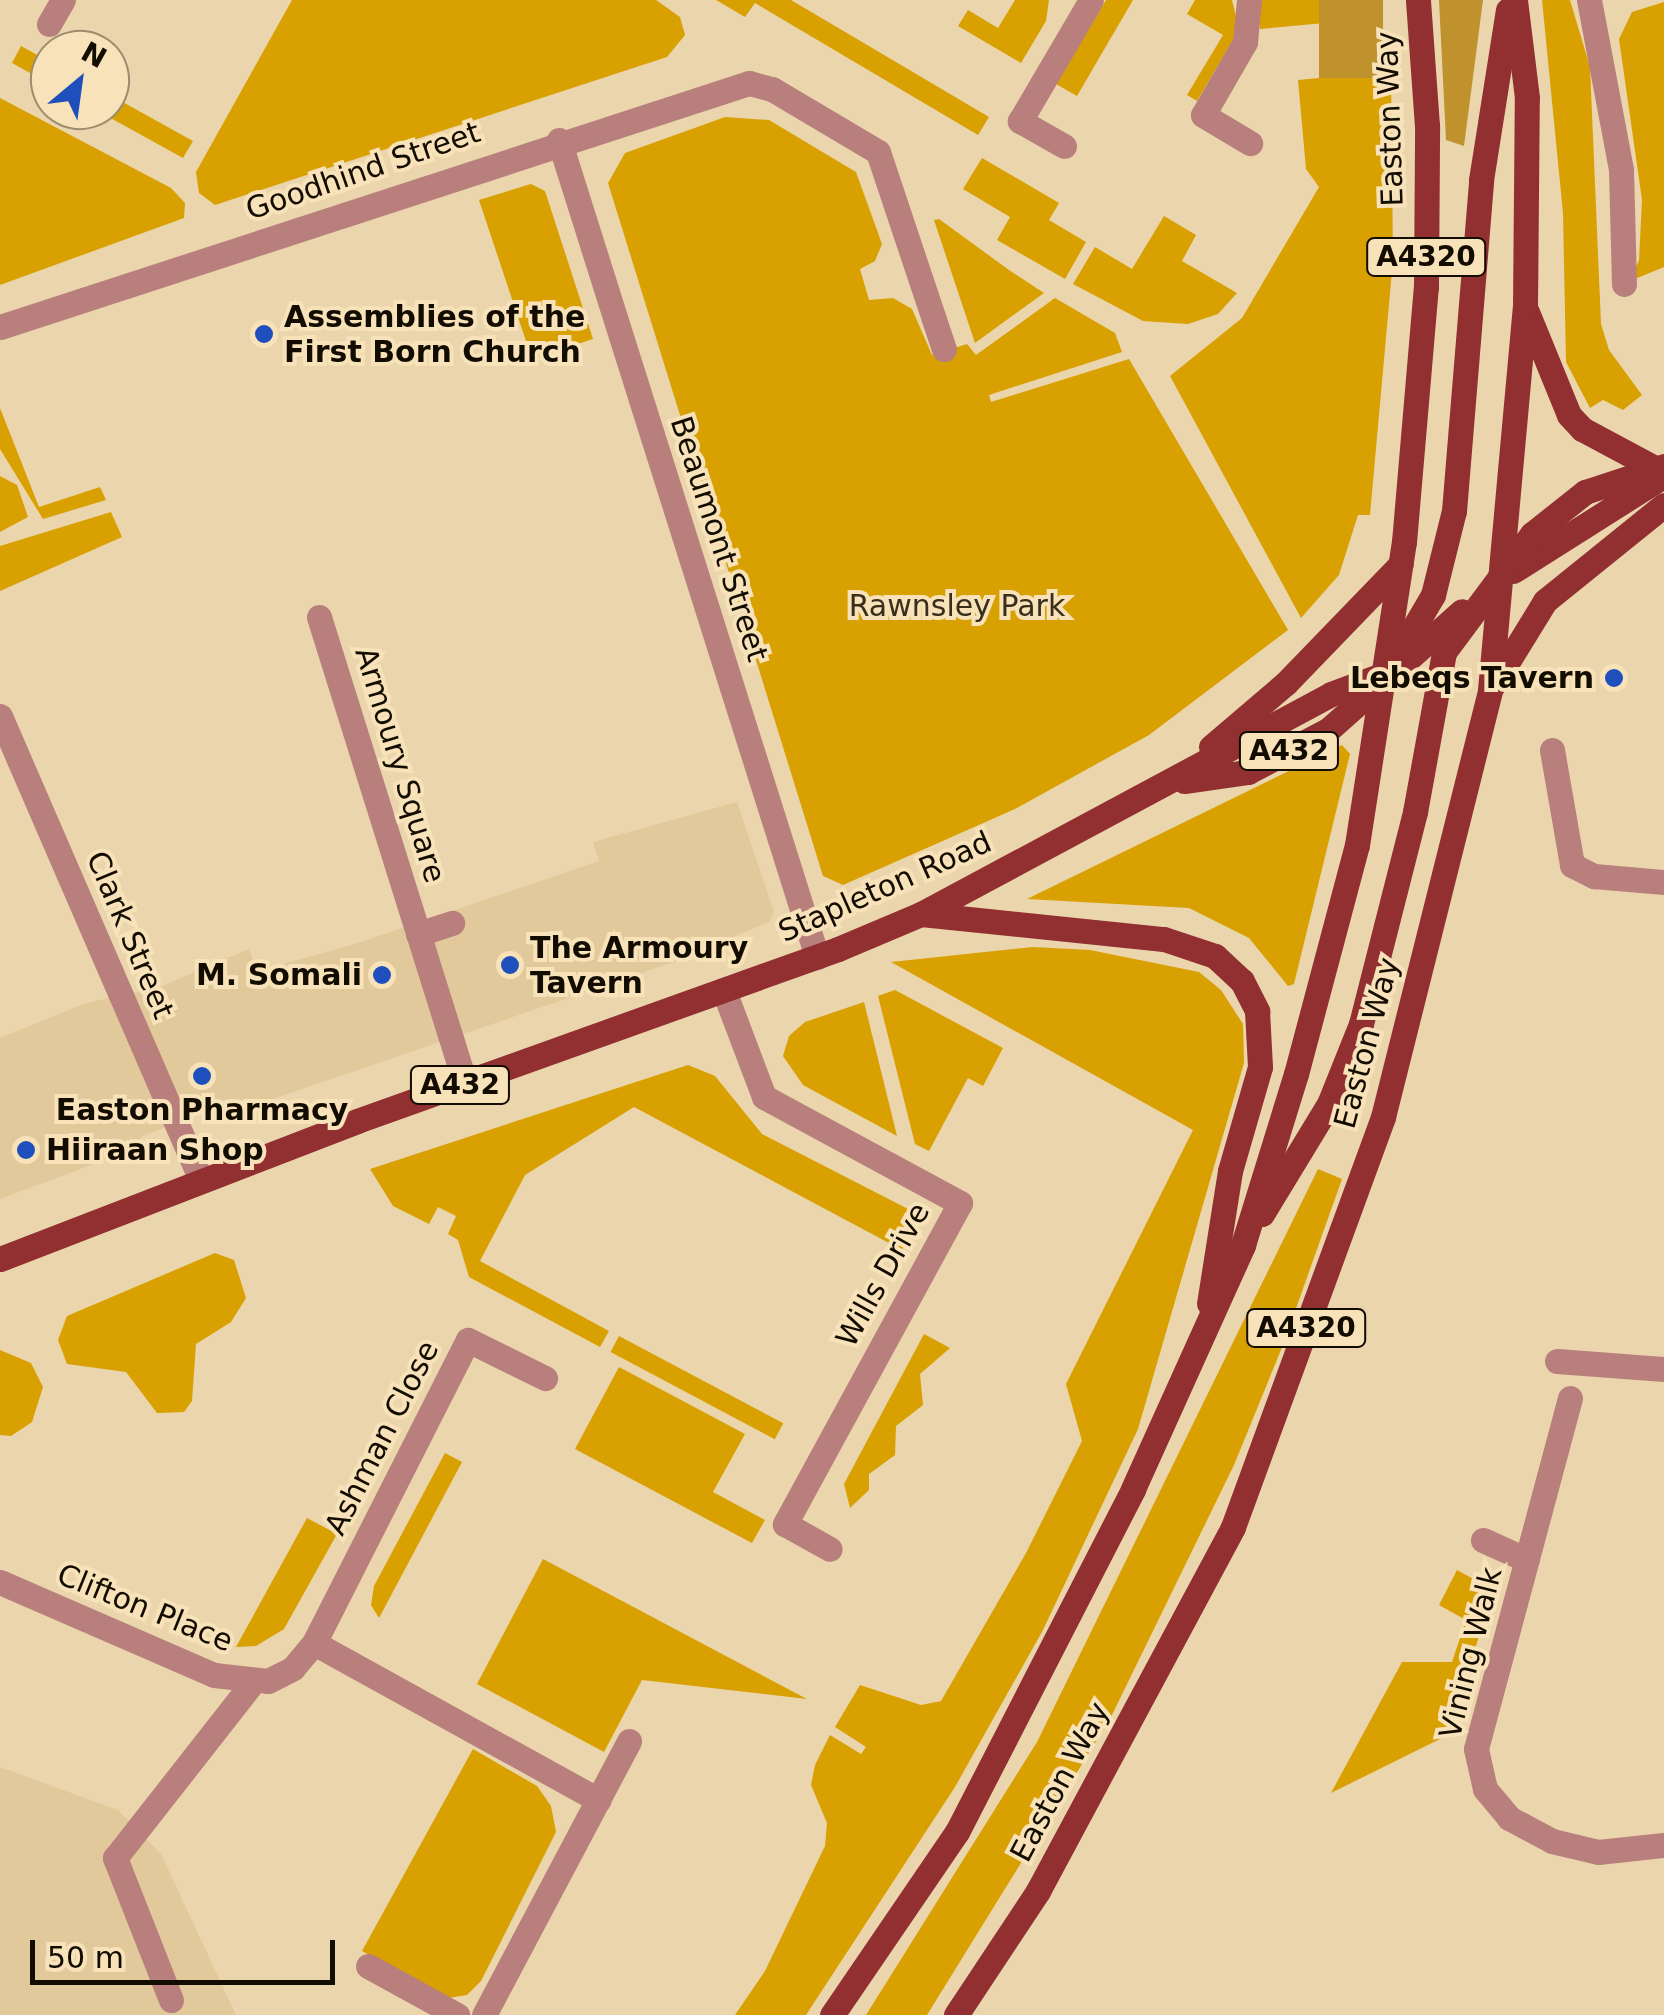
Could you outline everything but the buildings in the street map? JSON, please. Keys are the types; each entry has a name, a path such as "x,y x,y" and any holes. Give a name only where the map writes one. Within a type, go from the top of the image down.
{"main road":[{"name":"Easton Way","path":"832,2015 957,1832 1202,1347 1243,1244 1357,846 1387,673 1426,287 1427,126 1418,0"},
{"name":"Easton Way","path":"956,2015 1038,1891 1232,1527 1383,1117 1490,690 1525,307 1527,98 1512,0"},
{"path":"1387,673 1433,595 1454,511 1481,180 1512,0"},
{"path":"1525,307 1569,414 1582,428 1660,470"},
{"name":"Stapleton Road","path":"0,1259 201,1180 817,957 921,914 1169,782 1248,772 1328,730 1387,673 1498,581 1532,534 1585,492 1660,470"},
{"path":"1490,690 1545,601 1664,506"},
{"path":"1169,782 1286,684 1401,564"},
{"path":"1243,1244 1328,1104 1361,1024 1415,812 1444,652 1498,581"},
{"name":"Easton Way","path":"921,914 1164,939 1225,962 1252,996 1260,1067 1230,1171 1202,1347"}],"street":[{"path":"49,24 62,0"},
{"path":"1064,146 1020,121 1090,0"},
{"path":"1249,0 1245,42 1203,115 1250,142"},
{"path":"1589,0 1621,170 1624,284"},
{"name":"Goodhind Street","path":"0,328 559,140 749,83 772,89 878,152 909,277 944,349"},
{"name":"Beaumont Street","path":"559,140 817,957"},
{"name":"Armoury Square","path":"319,616 465,1083"},
{"name":"Clark Street","path":"0,716 201,1180"},
{"path":"1552,750 1572,864 1594,876 1664,882"},
{"name":"Armoury Square","path":"418,934 452,923"},
{"name":"Wills Drive","path":"724,990 764,1098 960,1203 785,1524 830,1549"},
{"name":"Ashman Close","path":"314,1643 468,1340 545,1378"},
{"path":"1558,1360 1664,1368"},
{"name":"Vining Walk","path":"1570,1398 1476,1749 1484,1788 1509,1818 1552,1842 1598,1852 1664,1845"},
{"path":"1483,1540 1527,1560"},
{"name":"Clifton Place","path":"0,1582 170,1657 253,1682 286,1672 314,1643"},
{"path":"314,1643 598,1800"},
{"path":"171,2000 115,1858 253,1682"},
{"path":"484,2015 629,1741"},
{"path":"368,1966 457,2015"}],"shaded area":[{"path":"1319,0 1383,0 1383,78 1319,78"},
{"path":"1439,0 1483,0 1464,146 1446,140"},
{"path":"737,802 774,912 770,921 688,957 212,1120 198,1114 141,1137 134,1149 0,1199 0,1038 86,1003 160,987 249,949 257,971 352,945 599,861 593,842"},
{"path":"0,1767 118,1810 161,1854 236,2015 0,2015"}],"green space":[{"path":"292,0 656,0 680,17 685,35 667,57 215,205 199,193 196,172"},
{"path":"716,0 791,0 989,117 978,135 755,3 745,17"},
{"path":"1015,0 1049,0 1046,21 1021,63 958,26 968,10 998,28"},
{"path":"1106,0 1133,0 1077,96 1056,84"},
{"path":"1195,0 1232,0 1236,16 1235,36 1197,101 1187,95 1223,35 1187,14"},
{"path":"1260,0 1319,0 1325,23 1260,29"},
{"path":"1542,0 1570,0 1590,67 1601,324 1609,350 1642,395 1623,410 1603,400 1590,408 1566,362 1563,213"},
{"path":"1664,2 1664,267 1630,281 1639,260 1642,200 1619,39 1632,12"},
{"path":"21,46 30,51 30,73 12,63"},
{"path":"1391,71 1393,260 1370,515 1358,515 1339,575 1301,618 1170,376 1242,318 1319,187 1306,169 1298,80"},
{"path":"0,98 30,114 30,130 61,130 171,188 185,203 184,218 0,285"},
{"path":"130,106 193,141 183,158 130,129"},
{"name":"Rawnsley Park","path":"725,117 769,120 856,172 882,244 875,261 860,269 869,300 893,298 912,309 932,355 967,344 976,355 1055,298 1115,333 1122,352 989,395 991,402 1129,359 1288,630 1149,735 1015,809 843,885 823,876 608,183 625,153"},
{"path":"982,158 1059,203 1049,220 1086,242 1065,279 997,240 1010,217 963,189"},
{"path":"531,184 545,191 593,339 532,359 479,200"},
{"path":"1164,216 1196,235 1182,261 1237,293 1218,314 1188,324 1143,321 1073,284 1095,247 1132,269"},
{"path":"939,219 1044,293 975,343 934,220"},
{"path":"0,408 39,507 100,487 106,500 43,519 0,449"},
{"path":"0,476 17,485 28,517 0,532"},
{"path":"111,512 122,537 0,591 0,546"},
{"path":"1342,745 1350,754 1294,984 1288,986 1249,938 1189,908 1027,899"},
{"path":"1033,947 1090,950 1199,972 1221,990 1243,1024 1244,1063 1138,1429 1043,1630 955,1787 806,2015 735,2015 765,1971 825,1846 827,1823 811,1785 815,1765 830,1735 861,1754 866,1747 835,1727 860,1685 921,1705 941,1701 1026,1553 1082,1441 1066,1384 1193,1130 891,962"},
{"path":"895,990 1003,1048 983,1086 968,1078 929,1151 915,1144 878,996"},
{"path":"864,1002 897,1136 803,1085 783,1056 789,1036 805,1022"},
{"path":"688,1065 715,1076 762,1134 912,1211 916,1225 902,1250 634,1107 525,1175 480,1261 609,1331 600,1347 469,1277 458,1240 448,1234 456,1216 438,1207 429,1224 393,1206 370,1169"},
{"path":"1318,1169 1342,1179 1283,1345 1234,1465 1110,1719 927,2015 866,2015 1037,1742"},
{"path":"215,1253 234,1260 246,1298 231,1322 196,1344 192,1401 184,1412 157,1413 126,1372 67,1364 58,1340 67,1316"},
{"path":"924,1334 950,1348 920,1374 923,1405 896,1426 895,1455 869,1474 869,1490 850,1508 844,1484"},
{"path":"619,1336 783,1423 775,1439 611,1352"},
{"path":"0,1350 31,1363 43,1387 32,1422 11,1436 0,1435"},
{"path":"619,1367 745,1434 713,1492 765,1520 752,1543 575,1449"},
{"path":"445,1453 462,1462 379,1618 371,1605 374,1586"},
{"path":"307,1518 337,1534 284,1629 256,1646 236,1647"},
{"path":"543,1559 807,1699 642,1680 604,1752 477,1684"},
{"path":"1457,1570 1495,1591 1444,1737 1331,1793 1402,1662 1452,1662 1466,1620 1439,1605"},
{"path":"473,1749 537,1786 551,1806 556,1832 481,1981 467,1995 448,1998 362,1951"}],"place":[{"name":"Assemblies of the First Born Church","path":"264,334"},
{"name":"Lebeqs Tavern","path":"1614,678"},
{"name":"The Armoury Tavern","path":"510,965"},
{"name":"M. Somali","path":"382,975"},
{"name":"Easton Pharmacy","path":"202,1076"},
{"name":"Hiiraan Shop","path":"26,1150"}]}
